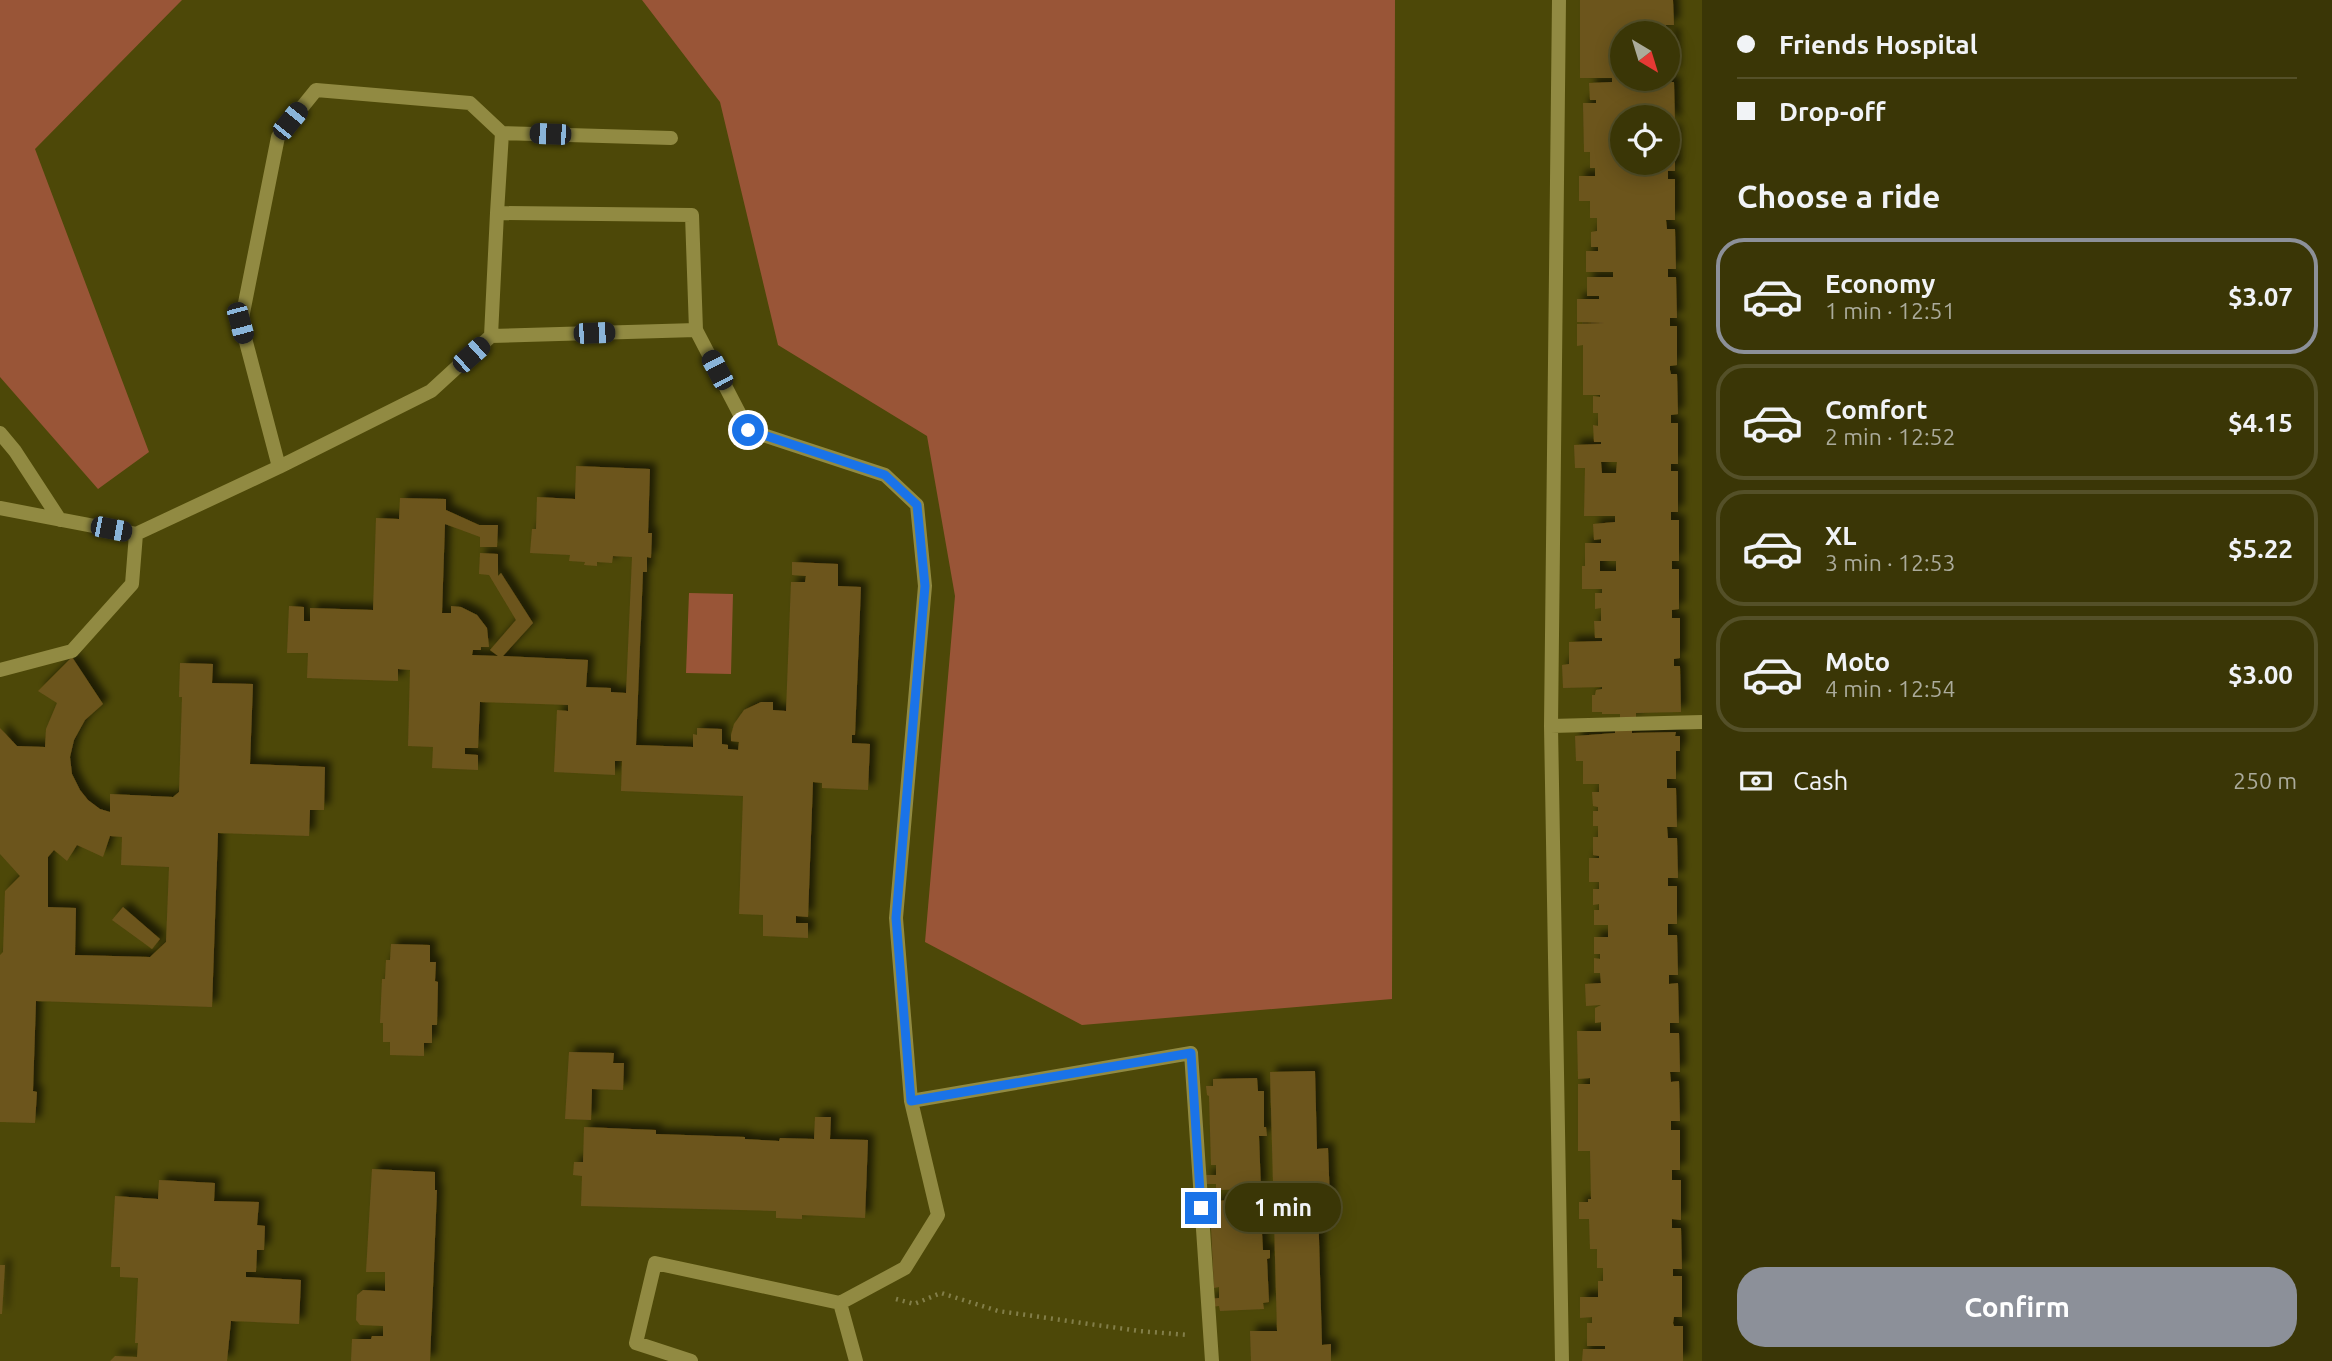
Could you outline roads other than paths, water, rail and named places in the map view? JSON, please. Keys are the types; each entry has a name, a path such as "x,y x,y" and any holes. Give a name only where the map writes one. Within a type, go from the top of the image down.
{"lane":[{"path":"1559,0 1551,726 1562,1361"},
{"path":"279,467 240,323 278,137 316,90 470,103 502,133 671,138"},
{"path":"491,336 502,133"},
{"path":"497,213 692,215 696,330 748,430 885,475 917,505 925,586 896,918 911,1101 938,1215 905,1268 840,1303 655,1263 636,1343 691,1361"},
{"path":"0,508 136,534 431,391 491,336 696,330"},
{"path":"0,432 60,520"},
{"path":"0,670 72,650 132,584 136,534"},
{"path":"1551,726 1702,722"},
{"path":"911,1101 1191,1053 1212,1361"},
{"path":"840,1303 856,1361"}]}
